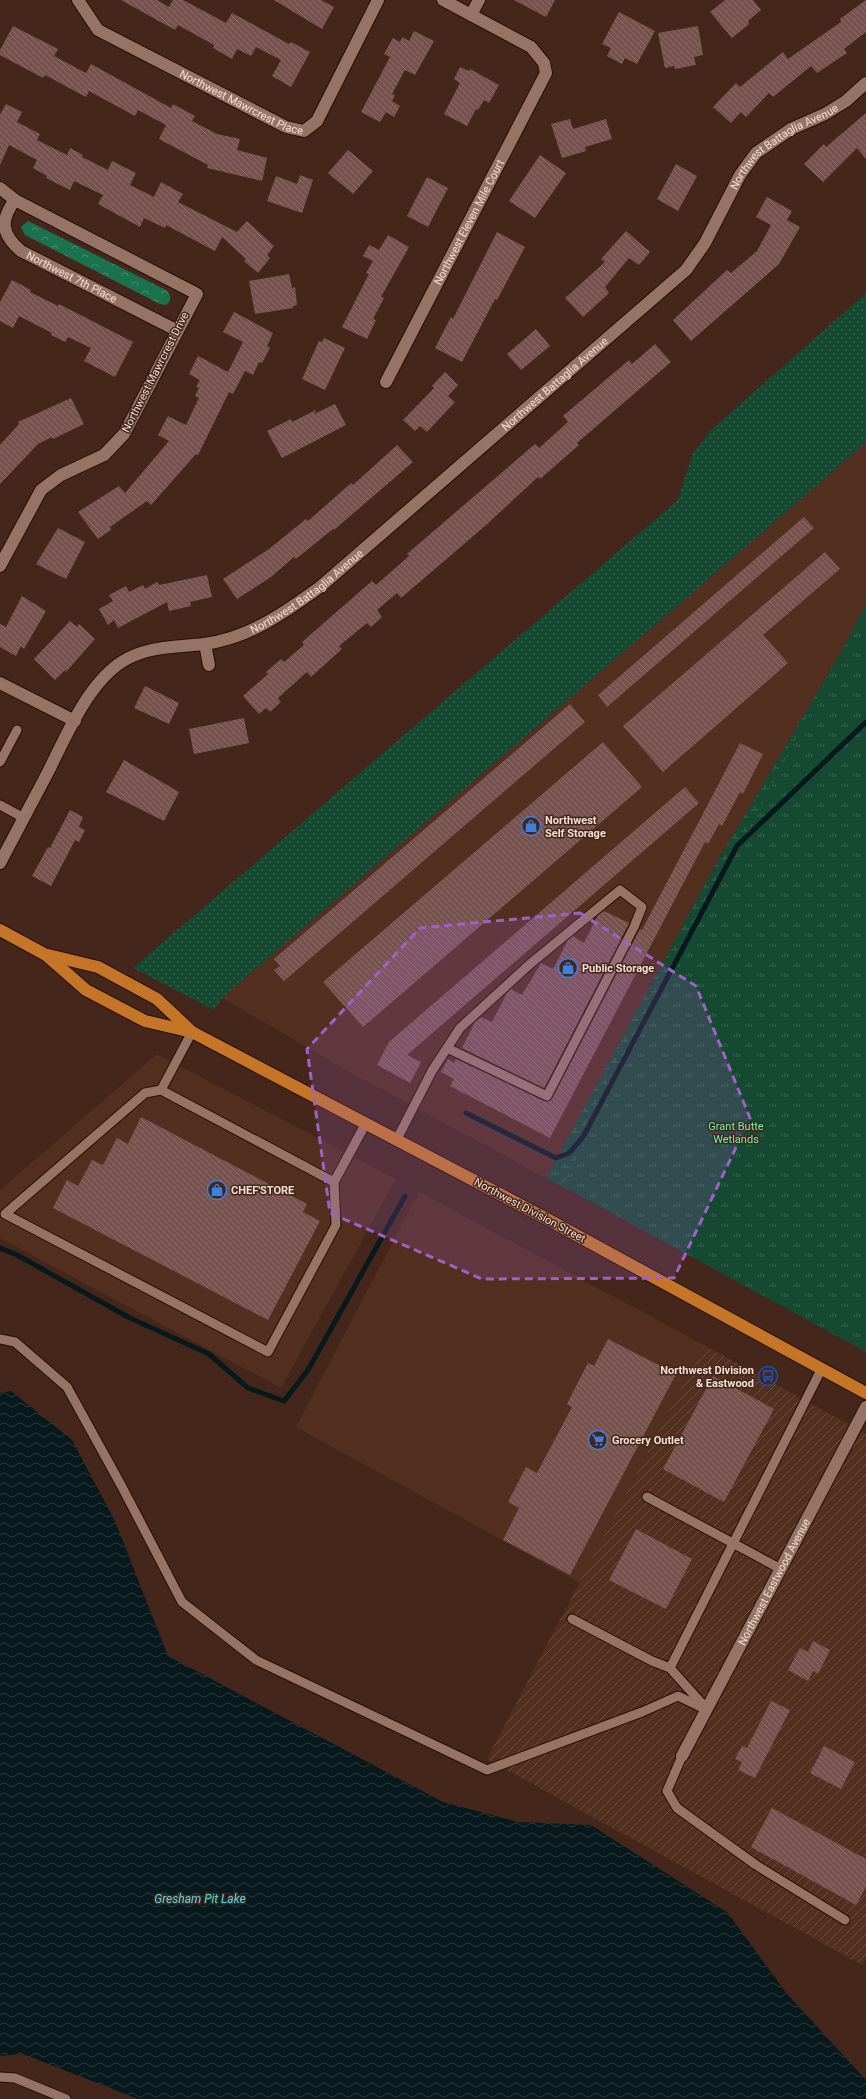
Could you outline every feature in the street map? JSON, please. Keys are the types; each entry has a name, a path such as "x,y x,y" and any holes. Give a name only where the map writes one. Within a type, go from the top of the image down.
{"main road":[{"name":"Northwest Division Street","path":"0,930 46,955 86,990 145,1021 192,1032 397,1139 866,1393"},
{"name":"Northwest Division Street","path":"46,955 98,967 157,999 192,1032"}],"street":[{"name":"Northwest Mawrcrest Place","path":"78,0 98,30 286,127 304,131 316,121 378,0"},
{"path":"443,0 471,15 479,0"},
{"name":"Northwest Eleven Mile Court","path":"386,382 546,73 544,63 538,53 531,47 471,15"},
{"name":"Northwest Battaglia Avenue","path":"0,863 75,721 102,680 131,657 155,648 205,644 231,638 258,628 285,612 320,587 686,270 705,243 740,175 756,153 791,130 825,114 841,104 866,84"},
{"path":"0,188 15,200"},
{"name":"Northwest Mawrcrest Drive","path":"0,566 41,490 61,475 104,455 124,434 176,330 196,294 15,200"},
{"name":"Northwest 7th Place","path":"15,200 6,210 3,227 11,242 21,251 176,330"},
{"path":"205,644 209,665"},
{"path":"0,683 75,721"},
{"name":"Northwest Eastwood Avenue","path":"682,1756 866,1407"}],"lane":[{"path":"0,762 17,730"},
{"path":"0,805 24,818"},
{"path":"397,1139 432,1071 460,1028 530,964 620,890 642,907 630,934 547,1096 447,1048"},
{"path":"161,1090 192,1032"},
{"path":"334,1182 161,1090 145,1092 5,1214 268,1352 336,1225 334,1182 366,1123"},
{"path":"0,1339 15,1342 67,1387 121,1484 182,1602 256,1660 487,1770 642,1712 678,1696 707,1710"},
{"path":"670,1668 822,1368"},
{"path":"647,1497 781,1569"},
{"path":"572,1619 652,1661 670,1668 707,1710"},
{"path":"682,1756 667,1791 677,1808 756,1866 846,1920"},
{"path":"0,2077 15,2078 66,2099"}],"highlighted area":[{"path":"580,913 696,986 750,1118 674,1278 482,1279 330,1213 307,1049 420,928"}],"shaded area":[{"name":"Northwest Self Storage","path":"866,443 866,605 840,654 717,862 546,1178 353,1074 222,998"},
{"path":"157,1054 396,1179 281,1388 0,1238 0,1190"},
{"path":"419,1192 704,1345 580,1583 296,1427"},
{"path":"704,1345 866,1434 866,1957 862,1965 487,1759"}],"green space":[{"path":"28,221 166,290 170,295 170,301 166,305 160,304 25,235 21,227"},
{"path":"866,293 866,443 222,998 214,1010 133,968 678,500 692,455 710,431"},
{"path":"866,605 645,1078 568,1190 546,1178 717,862 840,654"},
{"name":"Grant Butte Wetlands","path":"866,605 866,1352 562,1186"}],"water":[{"name":"Gresham Pit Lake","path":"11,1391 72,1440 115,1521 168,1656 443,1802 518,1822 591,1825 728,1913 787,1994 866,2080 866,2099 138,2099 23,2054 0,2056 0,1393"}],"building":[{"path":"121,0 157,0 169,7 173,0 183,0 226,23 232,13 289,44 291,42 310,52 291,87 272,76 281,60 256,47 251,56 237,49 232,59 213,48 214,45 178,25 175,30"},
{"path":"274,0 321,0 334,7 322,29"},
{"path":"514,0 555,0 546,17"},
{"path":"725,0 753,0 761,10 748,21 749,24 732,38 710,12"},
{"path":"866,0 866,32 844,49 847,53 817,73 811,66 773,97 769,93 746,117 741,112 731,123 713,107 736,83 740,87 783,52 788,59 841,22 840,19"},
{"path":"619,12 655,31 637,64 625,58 622,64 607,56 611,48 602,44"},
{"path":"13,26 58,49 54,56 86,73 91,64 171,108 173,104 195,116 192,121 217,134 240,139 237,150 267,158 262,181 207,168 208,165 159,139 166,125 138,110 135,116 89,91 86,97 45,75 43,78 0,55 0,50"},
{"path":"698,26 703,55 694,57 696,65 675,69 674,66 665,68 658,33"},
{"path":"414,31 434,41 415,75 405,70 392,94 395,95 392,101 400,106 394,117 386,112 380,122 361,112 390,57 384,54 393,38 400,42 402,37 409,41"},
{"path":"460,67 469,71 470,69 499,85 489,103 484,100 478,110 476,109 467,126 444,114 460,83 454,79"},
{"path":"6,104 22,112 17,122 40,134 37,140 67,155 70,148 83,155 82,157 108,170 112,161 136,173 130,185 154,197 161,182 183,194 178,202 237,232 247,221 274,246 267,255 270,258 258,273 244,261 246,259 222,237 215,251 166,225 165,228 144,218 140,227 98,204 103,195 74,181 70,190 46,178 47,176 33,168 37,160 9,145 0,165 0,115"},
{"path":"866,113 866,159 857,148 823,182 804,164 824,144 826,147"},
{"path":"570,119 573,129 606,119 612,139 585,147 586,151 562,158 551,124"},
{"path":"348,150 373,171 353,194 328,173"},
{"path":"540,155 566,173 535,218 509,201"},
{"path":"676,164 697,176 678,211 657,199"},
{"path":"300,175 313,180 302,213 267,201 276,176 297,184"},
{"path":"427,177 448,188 428,227 407,216"},
{"path":"767,197 792,211 787,220 800,227 779,264 691,341 673,320 727,270 731,273 757,251 771,225 756,217"},
{"path":"626,231 650,252 639,265 629,258 605,287 609,293 583,317 565,298 605,262 601,259"},
{"path":"497,232 525,247 497,300 495,299 462,362 435,348 451,317 453,319"},
{"path":"388,235 409,247 381,297 384,298 373,319 376,320 367,339 342,327 369,274 366,273 373,261 363,256 369,245 379,250"},
{"path":"289,274 292,288 295,287 297,305 293,306 293,308 255,314 249,281"},
{"path":"12,280 31,290 30,292 58,306 59,304 133,342 115,377 84,361 91,348 68,337 65,342 51,335 52,333 19,316 13,328 0,321 0,302"},
{"path":"234,312 273,333 267,346 270,348 262,363 259,362 253,375 245,371 233,394 229,392 198,455 196,454 151,505 147,501 110,527 111,530 98,539 78,512 119,486 125,493 169,441 158,435 168,416 186,425 199,398 195,396 199,388 196,387 200,380 189,374 198,356 228,372 243,342 223,332"},
{"path":"536,329 550,346 521,370 507,354"},
{"path":"324,338 345,348 325,390 302,379 319,341 322,342"},
{"path":"655,344 671,362 577,443 579,445 540,479 538,477 485,526 401,598 397,593 377,610 382,617 371,627 367,623 339,646 342,649 311,677 307,672 278,698 281,702 270,712 266,708 259,714 243,696 268,674 266,672 281,659 284,662 304,645 302,642 372,581 376,585 409,556 407,554 535,444 539,448 568,422 563,416 629,360 632,364"},
{"path":"445,372 458,385 448,396 455,402 427,432 420,426 415,431 403,420 434,388 432,386"},
{"path":"71,398 84,424 53,439 52,437 38,444 0,484 0,445 19,424 18,422"},
{"path":"335,404 346,425 282,458 267,431 291,419 292,422 316,410 314,414"},
{"path":"397,445 413,462 334,530 333,529 296,559 294,557 271,577 237,599 223,579 269,549 306,519 308,521 351,483 353,485"},
{"path":"804,517 814,528 607,707 598,695"},
{"path":"58,528 85,542 66,579 36,564"},
{"path":"825,552 840,569 763,635 788,663 663,772 623,726"},
{"path":"207,575 212,597 190,602 191,606 169,611 167,602 118,628 114,620 108,625 99,609 113,601 109,595 126,586 129,592 143,585 145,589 157,582 159,585"},
{"path":"22,596 46,611 24,649 21,646 16,656 0,647 0,624 6,627"},
{"path":"70,621 77,627 79,624 95,639 66,672 65,670 55,680 34,659"},
{"path":"145,686 179,703 169,724 134,708"},
{"path":"570,704 585,722 284,981 274,970 280,966 274,959"},
{"path":"244,718 249,743 194,754 189,729"},
{"path":"603,742 642,787 363,1027 323,982"},
{"path":"740,743 763,754 743,794 740,792 722,826 719,824 708,844 705,842 550,1138 450,1086 454,1079 441,1072 448,1059 454,1063 456,1059 544,1101 552,1099 640,929 642,930"},
{"path":"124,760 179,792 164,821 106,792"},
{"path":"685,787 699,803 407,1055 421,1062 410,1083 377,1065 389,1042"},
{"path":"70,810 83,817 79,827 85,830 79,842 75,840 51,886 32,876 48,847 50,848"},
{"path":"604,911 629,923 544,1088 462,1048 475,1022 481,1017 492,1022 507,993 511,989 522,995 541,963 553,969 568,940 573,936 584,943 598,915"},
{"path":"141,1117 307,1204 303,1212 320,1221 268,1320 53,1208 67,1180 78,1186 92,1160 103,1165 117,1138 128,1144"},
{"name":"Grocery Outlet","path":"608,1339 676,1374 570,1575 503,1540 519,1508 508,1502 526,1467 537,1473 572,1407 567,1404 588,1363 594,1366"},
{"path":"713,1376 774,1409 724,1502 663,1469"},
{"path":"636,1529 692,1559 666,1609 609,1580"},
{"path":"813,1641 830,1650 818,1674 813,1671 808,1681 788,1670 800,1648 808,1652"},
{"path":"771,1701 790,1710 755,1778 738,1770 742,1762 735,1759 742,1746 747,1748"},
{"path":"824,1746 855,1762 841,1789 810,1773"},
{"path":"772,1808 866,1859 866,1887 856,1905 751,1847"}],"waterway":[{"path":"466,1113 556,1158 569,1153 583,1137 737,846 866,722"},
{"path":"0,1248 17,1255 130,1318 209,1354 248,1388 284,1401 308,1370 405,1196"}],"place":[{"name":"Northwest Self Storage","path":"531,826"},
{"name":"Public Storage","path":"568,968"},
{"name":"CHEF'STORE","path":"217,1190"},
{"name":"Northwest Division & Eastwood","path":"768,1376"},
{"name":"Grocery Outlet","path":"598,1440"}]}
